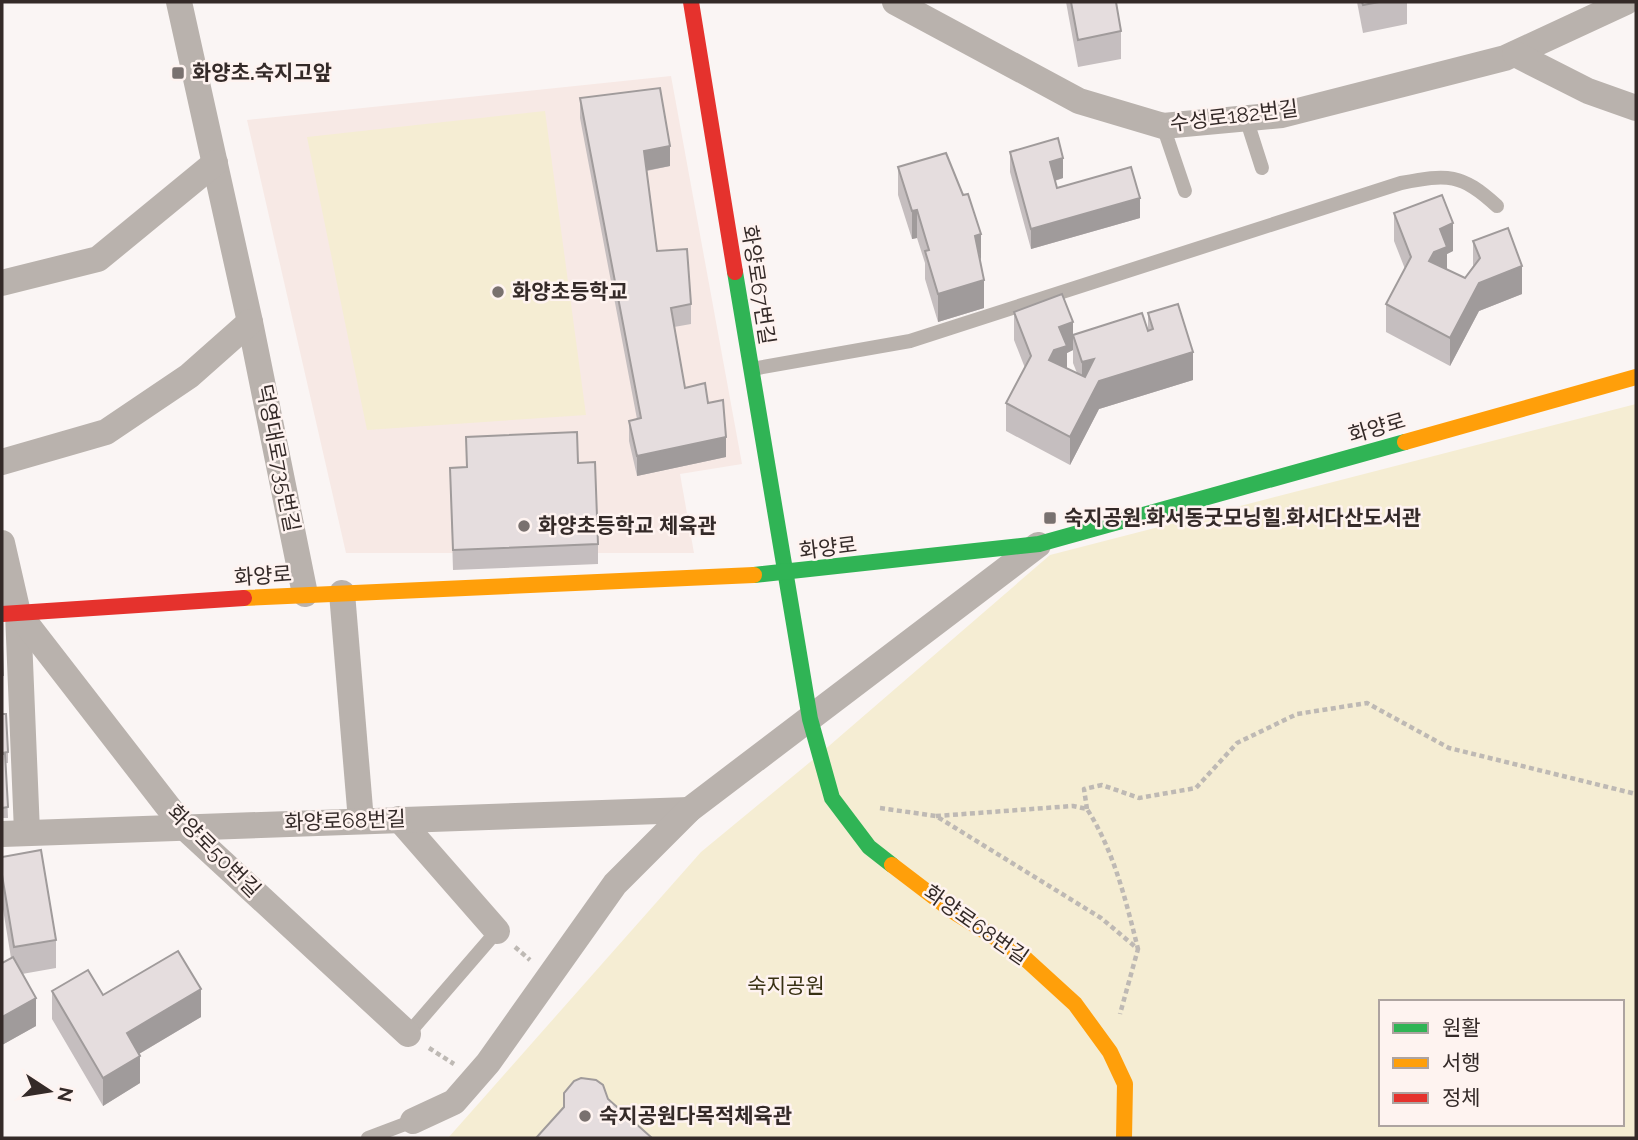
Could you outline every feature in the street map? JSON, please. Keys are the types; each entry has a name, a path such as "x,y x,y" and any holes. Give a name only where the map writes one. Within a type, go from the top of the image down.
{"street":[{"name":"덕영대로735번길","path":"179,2 250,322 305,594"},
{"name":"화양로67번길","path":"691,2 785,574"},
{"name":"수성로182번길","path":"895,2 1079,101 1163,126 1282,115 1515,54 1626,2"},
{"path":"1515,54 1588,90 1636,108"},
{"path":"2,284 98,259 215,163"},
{"path":"2,462 106,432 189,376 250,322"},
{"name":"화양로","path":"10,614 305,594 785,574 1039,544 1636,377"},
{"path":"2,543 10,614 14,833"},
{"path":"413,1121 454,1102 475,1078 615,884 689,810 1039,544"},
{"name":"화양로68번길","path":"785,574 810,719 832,798 869,847 951,910 1018,952 1075,1004 1110,1052 1125,1084 1124,1138"},
{"path":"342,593 360,821"},
{"name":"화양로50번길","path":"10,614 183,826 408,1034"},
{"name":"화양로68번길","path":"14,833 689,810"},
{"path":"398,819 497,931"}],"lane":[{"path":"1246,118 1262,168"},
{"path":"1163,126 1185,191"},
{"path":"751,369 911,341 1401,183 1439,176 1450,178 1473,184 1497,206"},
{"path":"408,1034 497,931"},
{"path":"369,1138 413,1121"}],"path":[{"path":"1110,1052 1138,949 1124,894 1100,829 1087,809 1084,789 1102,785 1139,799 1196,788 1237,743 1297,714 1367,703 1449,748 1636,794"},
{"path":"877,808 936,817 1073,806 1087,809"},
{"path":"936,817 1101,918 1138,949"},
{"path":"497,931 549,977"},
{"path":"408,1034 475,1078"}],"shaded area":[{"name":"화양초등학교","path":"671,76 742,464 680,474 694,553 346,553 247,120"}],"green space":[{"path":"545,111 586,415 367,430 307,137"},
{"name":"숙지공원","path":"1636,404 1636,1138 448,1138 701,852 815,758 1050,555"}],"building":[{"path":"1071,2 1116,2 1121,31 1078,40"},
{"name":"화양초등학교","path":"660,88 670,146 644,151 657,251 687,249 691,304 671,308 685,388 705,383 708,403 723,400 726,437 637,456 629,421 641,418 580,98"},
{"path":"1058,138 1063,158 1050,162 1057,188 1131,167 1140,198 1031,229 1010,152"},
{"path":"946,153 963,195 968,194 981,234 975,236 984,280 938,294 925,251 929,250 917,210 912,211 898,167"},
{"path":"1442,195 1453,223 1440,229 1447,247 1434,252 1429,261 1465,278 1480,258 1473,241 1508,228 1522,266 1479,283 1450,338 1386,304 1411,257 1394,213"},
{"path":"1062,294 1073,322 1059,327 1067,346 1054,350 1049,360 1085,377 1094,359 1082,362 1073,335 1142,313 1148,331 1153,329 1148,313 1178,304 1193,352 1099,381 1070,437 1006,403 1031,356 1014,312"},
{"name":"화양초등학교 체육관","path":"577,432 578,463 595,462 598,544 453,550 450,468 467,467 466,437"},
{"path":"2,714 6,714 8,752 2,753"},
{"path":"2,754 5,754 8,807 2,808"},
{"path":"41,850 56,940 14,947 2,875 2,857"},
{"path":"178,951 201,989 127,1033 140,1056 103,1078 52,991 88,970 103,995"},
{"path":"13,957 36,998 2,1017 2,963"},
{"path":"581,1078 596,1080 603,1085 608,1099 652,1138 536,1138 564,1107 564,1093 574,1081"}],"traffic: fast":[{"path":"735,272 810,719 832,798 869,847 892,865"},
{"path":"754,575 1039,544 1405,442"}],"traffic: slow":[{"path":"1405,442 1636,377"},
{"path":"244,598 754,575"},
{"path":"892,865 951,910 1018,952 1075,1004 1110,1052 1125,1084 1124,1138"}],"traffic: jam":[{"path":"691,2 735,272"},
{"path":"2,614 244,598"}],"place":[{"name":"화양초.숙지고앞","path":"178,73"},
{"name":"화양초등학교","path":"498,292"},
{"name":"숙지공원.화서동굿모닝힐.화서다산도서관","path":"1050,518"},
{"name":"화양초등학교 체육관","path":"524,526"},
{"name":"숙지공원다목적체육관","path":"585,1116"}]}
